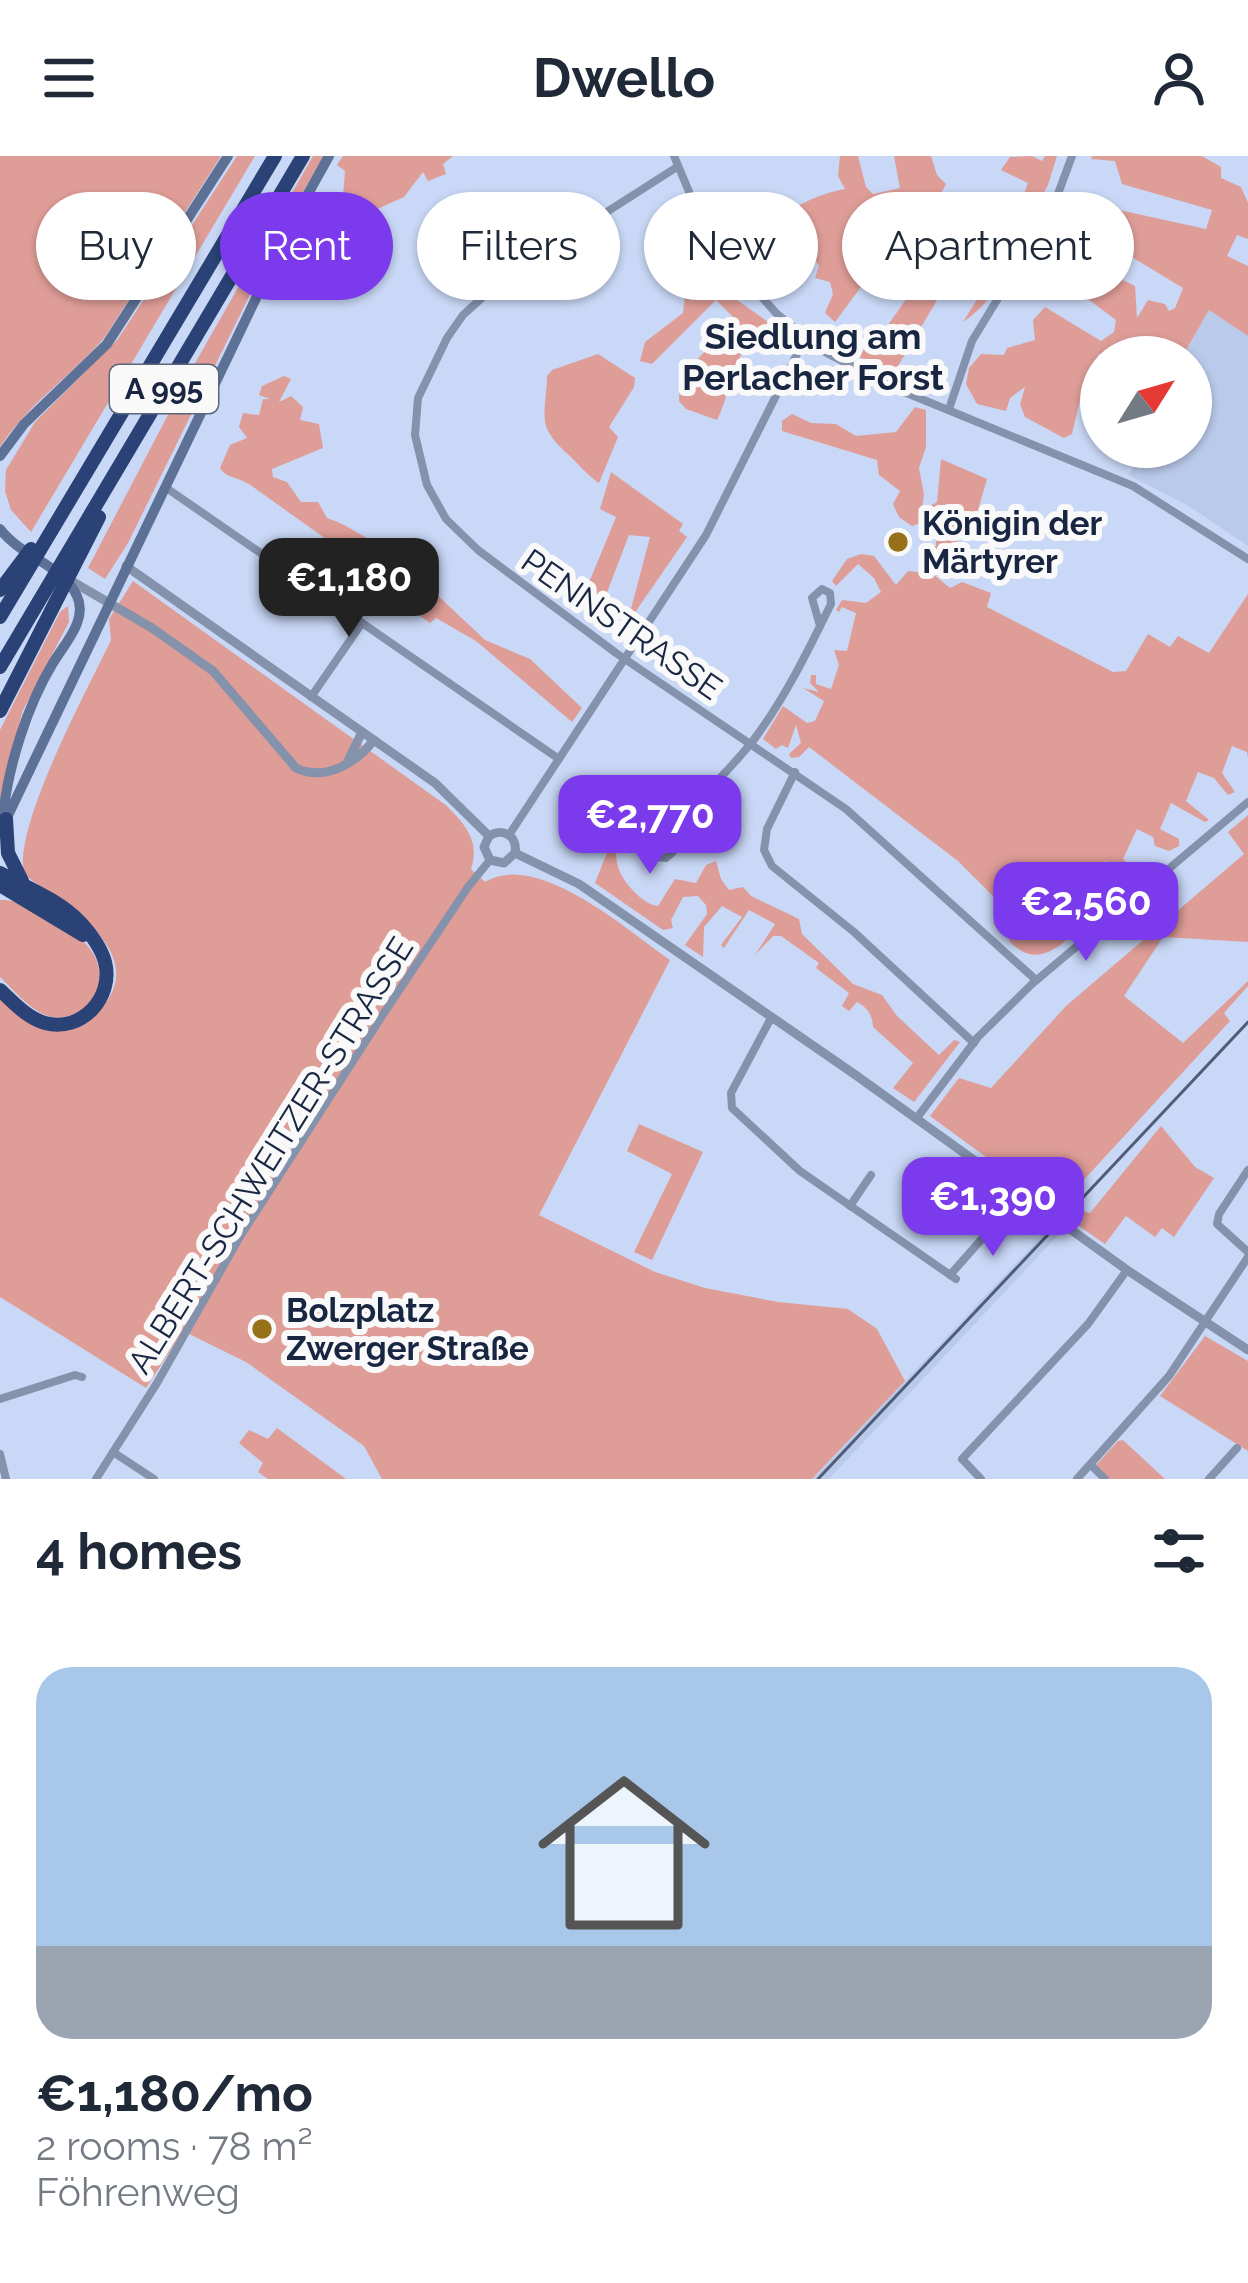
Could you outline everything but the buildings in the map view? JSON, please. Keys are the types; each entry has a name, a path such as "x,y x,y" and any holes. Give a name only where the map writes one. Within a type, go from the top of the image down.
{"highway":[{"name":"A 995","path":"0,617 275,156"},
{"name":"A 995","path":"0,667 303,156"},
{"path":"0,710 105,505 106,489"},
{"path":"0,590 69,497"},
{"path":"3,826 11,863 27,893"},
{"path":"0,873 94,941 105,961 107,981 99,1001 85,1016 64,1024 42,1022 0,990"},
{"path":"0,885 27,893"},
{"path":"0,897 27,893"}],"main road":[{"path":"0,456 24,424 107,344 228,156"},
{"path":"3,826 164,486 329,156"},
{"path":"3,826 29,713 77,624 78,599 65,577 5,540"}],"street":[{"path":"674,156 714,236 742,275 805,338 865,375 1143,491 1248,559"},
{"path":"949,409 972,341 1052,210 1072,156"},
{"name":"PENNSTRASSE","path":"677,167 524,264 476,301 447,338 418,398 415,434 427,485 446,519 512,577 846,809 1036,980"},
{"path":"508,835 724,503 805,338"},
{"path":"164,486 559,759"},
{"path":"126,566 446,792 489,836"},
{"path":"65,577 119,607 213,671 296,768 324,775 364,752 374,740"},
{"path":"311,697 362,623"},
{"path":"674,824 751,742 820,626"},
{"path":"348,761 362,732"},
{"path":"795,772 767,829 764,850 772,866 854,932 974,1042"},
{"path":"916,1119 974,1042 1036,980 1248,802"},
{"path":"508,835 515,843 514,853 504,862 490,860 484,848 489,836 508,835"},
{"path":"514,853 579,884 1248,1350"},
{"name":"ALBERT-SCHWEITZER-STRASSE","path":"96,1479 241,1235 394,997 490,860"},
{"path":"771,1018 730,1102 771,1148 953,1277 1004,1214"},
{"path":"1077,1479 1146,1405 1206,1323 1248,1254 1217,1224 1248,1170"},
{"path":"850,1206 871,1174"},
{"path":"981,1479 962,1459 1088,1324 1127,1270"},
{"path":"0,1399 75,1375 82,1377"},
{"path":"1209,1479 1237,1448"},
{"path":"113,1452 154,1479"},
{"path":"0,1454 6,1479"},
{"path":"1091,1466 1106,1479"}],"shaded area":[{"path":"0,156 221,156 196,195 36,192 36,300 129,300 105,337 0,447"},
{"path":"237,156 255,156 234,192 220,192 220,215 196,255 196,219"},
{"path":"313,156 324,156 303,192 293,192"},
{"path":"343,156 453,156 443,164 446,174 428,181 423,172 404,197 393,202 393,192 343,192 345,171 337,165"},
{"path":"840,156 858,156 871,192 842,192 842,300 851,300 835,322 825,313 833,294 830,282 818,279 818,196 845,189 838,176"},
{"path":"894,156 931,156 937,175 946,184 942,192 882,192 900,188"},
{"path":"1032,156 1042,161 1045,156 1057,156 1044,192 1025,192 1028,183 1001,170 1010,157"},
{"path":"1202,156 1221,167 1221,178 1241,187 1248,203 1248,239 1237,235 1227,256 1248,266 1248,336 1209,310 1194,336 1108,336 1116,320 1089,300 1134,300 1134,286 1137,318 1148,300 1165,304 1169,311 1175,308 1183,288 1134,258 1134,213 1206,229 1212,210 1122,184 1115,161 1091,159"},
{"path":"143,300 169,300 31,532 11,510 6,470 35,422 118,339"},
{"path":"231,300 247,300 128,543 105,579 88,568"},
{"path":"684,300 716,300 652,364 640,361 645,342 683,313"},
{"path":"716,300 737,300 788,336 786,340 760,336 749,343 717,420 686,409 679,401 680,378 735,319"},
{"path":"906,300 937,300 891,378 887,369 859,357 873,336 878,339"},
{"path":"977,300 987,300 985,303 963,322"},
{"path":"1045,307 1093,336 1080,336 1080,400 1072,434 1064,438 1025,417 1020,404 1025,387 1010,398 1006,411 977,404 966,384 969,368 981,354 1004,355 1007,348 1035,340 1033,320"},
{"path":"1209,310 1248,336 1248,546 1187,505 1128,475 1133,468 1212,468 1212,336 1194,336"},
{"path":"598,354 635,378 609,427 618,437 599,483 552,436 545,412 547,376 552,370"},
{"path":"284,376 291,379 279,402 291,396 303,407 300,420 319,424 323,448 272,469 273,477 287,482 301,502 318,502 327,518 395,552 415,587 433,591 485,640 530,659 582,708 572,722 476,641 436,618 430,623 407,607 410,598 252,486 223,472 220,468 230,445 247,438 239,427 243,413 259,415 263,399 270,399 259,395 262,386"},
{"path":"915,407 926,410 926,447 919,468 924,495 920,523 912,526 899,517 893,504 900,491 879,475 877,460 782,431 782,421 792,414 811,423 836,424 856,436 896,432"},
{"path":"941,459 987,479 975,520 959,535 950,570 929,558 929,547 936,546 937,520 929,515 930,506 937,502"},
{"path":"611,472 683,524 679,531 687,537 627,624 650,537 629,535 596,621 579,607 616,517 600,509"},
{"path":"874,556 896,585 908,571 933,574 950,588 962,582 991,593 987,607 1113,672 1126,671 1148,634 1170,647 1178,636 1209,653 1248,594 1248,757 1232,746 1222,773 1235,792 1228,795 1214,778 1198,772 1186,801 1209,820 1171,803 1160,829 1179,839 1179,846 1169,851 1155,846 1153,837 1137,829 1123,859 1142,877 1105,861 1092,883 1109,905 1104,910 1076,890 1060,924 1073,935 1041,954 1018,948 1009,935 1023,921 1018,918 997,928 993,923 1005,908 958,861 809,747 791,758 789,754 801,743 796,725 788,748 776,749 763,739 783,706 807,723 815,721 824,701 803,688 819,692 810,683 811,675 816,675 816,684 831,689 839,665 834,650 847,651 856,613 842,607 836,610 842,600 866,603 881,592 858,564 836,586 832,581 847,559"},
{"path":"133,581 447,806 470,834 471,869 485,882 506,875 530,876 555,885 670,960 539,1215 655,1272 705,1288 778,1302 848,1309 877,1329 905,1381 812,1479 382,1479 364,1446 246,1362 183,1331 146,1388 0,1297 0,997 19,1014 88,1021 109,998 116,976 113,956 101,937 24,874 24,852 41,791 111,640 109,619"},
{"path":"68,606 69,622 23,710 0,798 0,730 60,612"},
{"path":"655,775 661,779 618,841 619,870 628,885 658,906 675,879 696,883 706,865 716,861 729,890 743,887 751,896 799,919 802,934 853,984 882,995 939,1055 954,1040 960,1042 914,1102 893,1088 913,1063 873,1027 864,1006 857,1002 849,1011 842,1006 849,993 816,968 819,963 781,936 773,936 755,955 775,924 749,910 724,948 721,945 742,917 722,906 704,927 703,957 685,945 707,914 698,896 683,897 671,920 673,928 663,930 595,883 623,812 639,800"},
{"path":"1248,815 1248,942 1163,937 1124,996 1183,1043 1248,981 1248,986 1224,1013 1230,1021 1057,1209 930,1116 959,1078 991,1088 1066,1006 1244,854 1228,832"},
{"path":"0,900 33,909 90,949 99,978 85,1007 64,1017 45,1015 0,977"},
{"path":"639,1124 703,1152 652,1260 634,1252 672,1174 627,1151"},
{"path":"1161,1126 1195,1167 1214,1178 1174,1237 1162,1228 1155,1237 1126,1216 1105,1244 1072,1221 1081,1211 1090,1213"},
{"path":"1051,1226 1060,1233 829,1479 813,1479"},
{"path":"1205,1336 1248,1361 1248,1451 1160,1396"},
{"path":"277,1428 346,1479 268,1479 258,1472 263,1463 239,1443 249,1430 268,1439"},
{"path":"1123,1440 1165,1479 1109,1479 1096,1465"}],"railway":[{"path":"818,1479 1248,1022"}],"place":[{"name":"Königin der Märtyrer","path":"898,542"},
{"name":"Bolzplatz Zwerger Straße","path":"262,1329"}],"district":[{"name":"Siedlung am Perlacher Forst","path":"813,356"}]}
